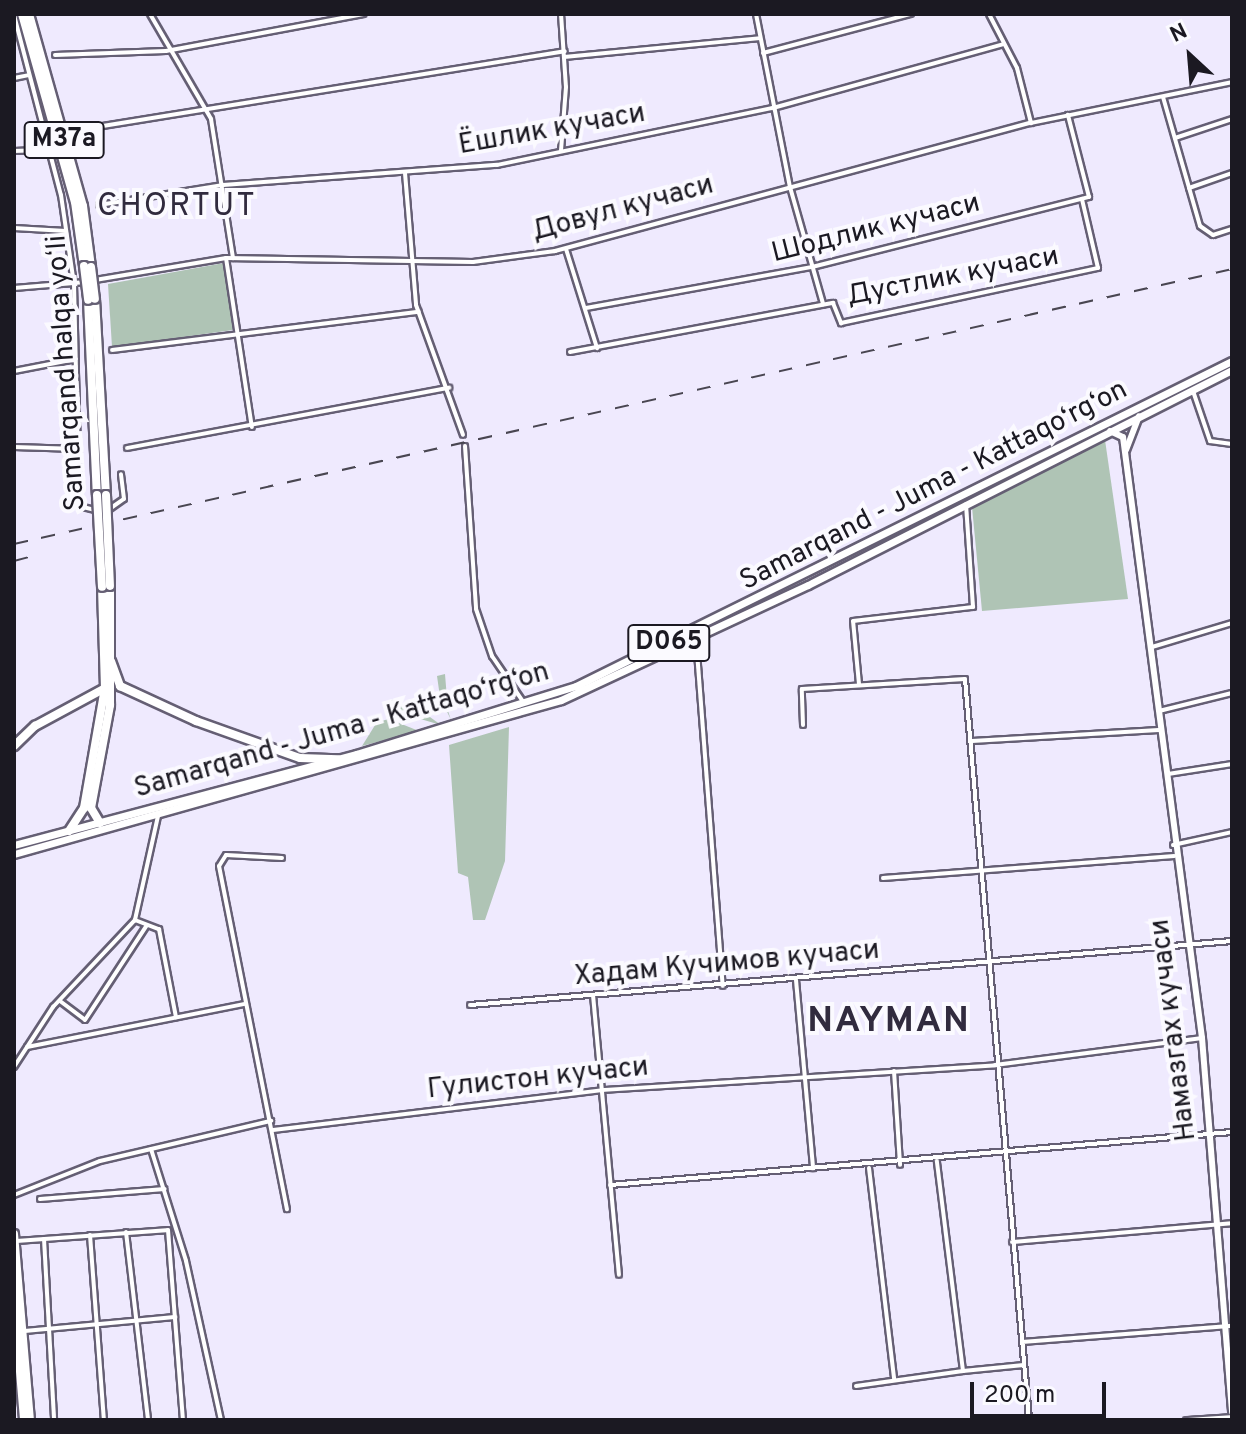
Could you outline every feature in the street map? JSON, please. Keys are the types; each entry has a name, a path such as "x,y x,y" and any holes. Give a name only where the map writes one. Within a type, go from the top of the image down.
{"highway":[{"name":"Samarqand halqa yoʻli","path":"22,14 75,202 88,267"},
{"name":"Samarqand halqa yoʻli","path":"29,14 83,206 111,661 91,808 100,823"},
{"name":"Samarqand halqa yoʻli","path":"69,831 84,808 108,686 105,676 106,586"},
{"path":"111,661 120,686 196,721 300,758 338,759"},
{"path":"89,696 105,676"},
{"path":"14,746 108,686"},
{"path":"14,1234 30,1420"},
{"path":"14,1300 24,1420"}],"main road":[{"name":"Samarqand - Juma - Kattaqo‘rg‘on","path":"14,845 338,759 526,705 762,601 1232,361"},
{"name":"Samarqand - Juma - Kattaqo‘rg‘on","path":"925,520 966,504 1232,370"},
{"name":"Samarqand - Juma - Kattaqo‘rg‘on","path":"14,854 540,708 696,639 762,601"}],"street":[{"path":"150,14 166,51 206,112 223,185 233,258"},
{"path":"55,55 166,51 364,14"},
{"path":"561,14 564,54 561,151"},
{"path":"756,14 790,187 823,304"},
{"path":"763,53 911,14"},
{"path":"989,14 1017,68 1031,123"},
{"path":"14,15 48,150 74,284 79,449 77,498 85,512 120,504 121,474"},
{"path":"78,130 564,54 760,38"},
{"name":"Ёшлик кучаси","path":"99,205 223,185 405,173 561,151 773,108 1003,44"},
{"path":"14,78 29,75"},
{"name":"Довул кучаси","path":"14,288 74,284 226,258 473,262 566,249 1031,123 1232,82"},
{"path":"1163,97 1200,226 1213,235 1232,229"},
{"path":"1068,115 1089,197 1082,199"},
{"path":"1175,138 1232,119"},
{"path":"14,151 48,150"},
{"path":"405,173 418,261 419,312 449,388 463,435"},
{"path":"1189,188 1232,173"},
{"name":"Шодлик кучаси","path":"586,308 812,267 1082,199"},
{"name":"Дустлик кучаси","path":"570,352 823,304 833,303 841,323 1098,268 1082,199"},
{"path":"14,228 66,231"},
{"path":"566,249 597,348"},
{"path":"226,258 252,427"},
{"path":"112,350 419,312"},
{"path":"14,371 76,359"},
{"path":"127,448 449,388"},
{"path":"1192,388 1210,441 1232,444"},
{"path":"1125,454 1140,415"},
{"path":"1109,431 1123,437 1125,454"},
{"path":"465,446 476,609 492,656 526,705"},
{"path":"14,447 79,449"},
{"name":"Намазгах кучаси","path":"1125,454 1174,856 1202,1038 1216,1225 1228,1326 1232,1414"},
{"path":"859,684 853,621 973,607 966,504"},
{"path":"1149,647 1232,623"},
{"path":"696,639 723,986"},
{"path":"803,725 802,689 965,679 985,867 995,1065 1029,1420"},
{"path":"1157,712 1232,693"},
{"path":"972,741 1159,730"},
{"path":"1166,775 1232,764"},
{"path":"14,1067 60,1001 135,920 158,816"},
{"path":"1173,845 1232,832"},
{"path":"282,858 256,851 219,858 287,1209"},
{"path":"883,878 985,867 1174,856"},
{"path":"135,920 159,929 176,1017"},
{"path":"60,1001 85,1020 147,925"},
{"name":"Хадам Кучимов кучаси","path":"470,1005 1232,941"},
{"path":"796,980 808,1077 813,1168"},
{"path":"593,995 619,1275"},
{"path":"27,1047 245,1004"},
{"name":"Гулистон кучаси","path":"273,1130 603,1090 995,1065 1202,1038"},
{"path":"894,1071 900,1165"},
{"path":"14,1195 151,1149 271,1121"},
{"path":"610,1185 813,1168 869,1168 1232,1132"},
{"path":"151,1149 165,1189 183,1420"},
{"path":"937,1161 963,1371"},
{"path":"869,1168 894,1379"},
{"path":"40,1199 165,1189"},
{"path":"1012,1242 1232,1223"},
{"path":"15,1241 169,1227"},
{"path":"169,1227 186,1261 221,1420"},
{"path":"126,1232 132,1322 148,1420"},
{"path":"90,1235 104,1420"},
{"path":"44,1239 54,1420"},
{"path":"24,1331 175,1317"},
{"path":"1022,1342 1228,1326"},
{"path":"856,1386 1024,1365"},
{"path":"1186,1420 1232,1414"}],"green space":[{"path":"224,263 233,330 112,347 108,284"},
{"path":"1105,440 1128,599 982,611 972,507"},
{"path":"445,674 451,720 440,697 437,676"},
{"path":"391,700 423,712 441,725 393,711"},
{"path":"389,719 419,731 362,746 377,722"},
{"path":"509,727 505,861 485,920 473,920 468,877 458,873 449,745"}],"railway":[{"path":"14,544 1232,269"},
{"path":"14,561 29,557"}],"district":[{"name":"CHORTUT","path":"177,207"},
{"name":"NAYMAN","path":"889,1023"}]}
